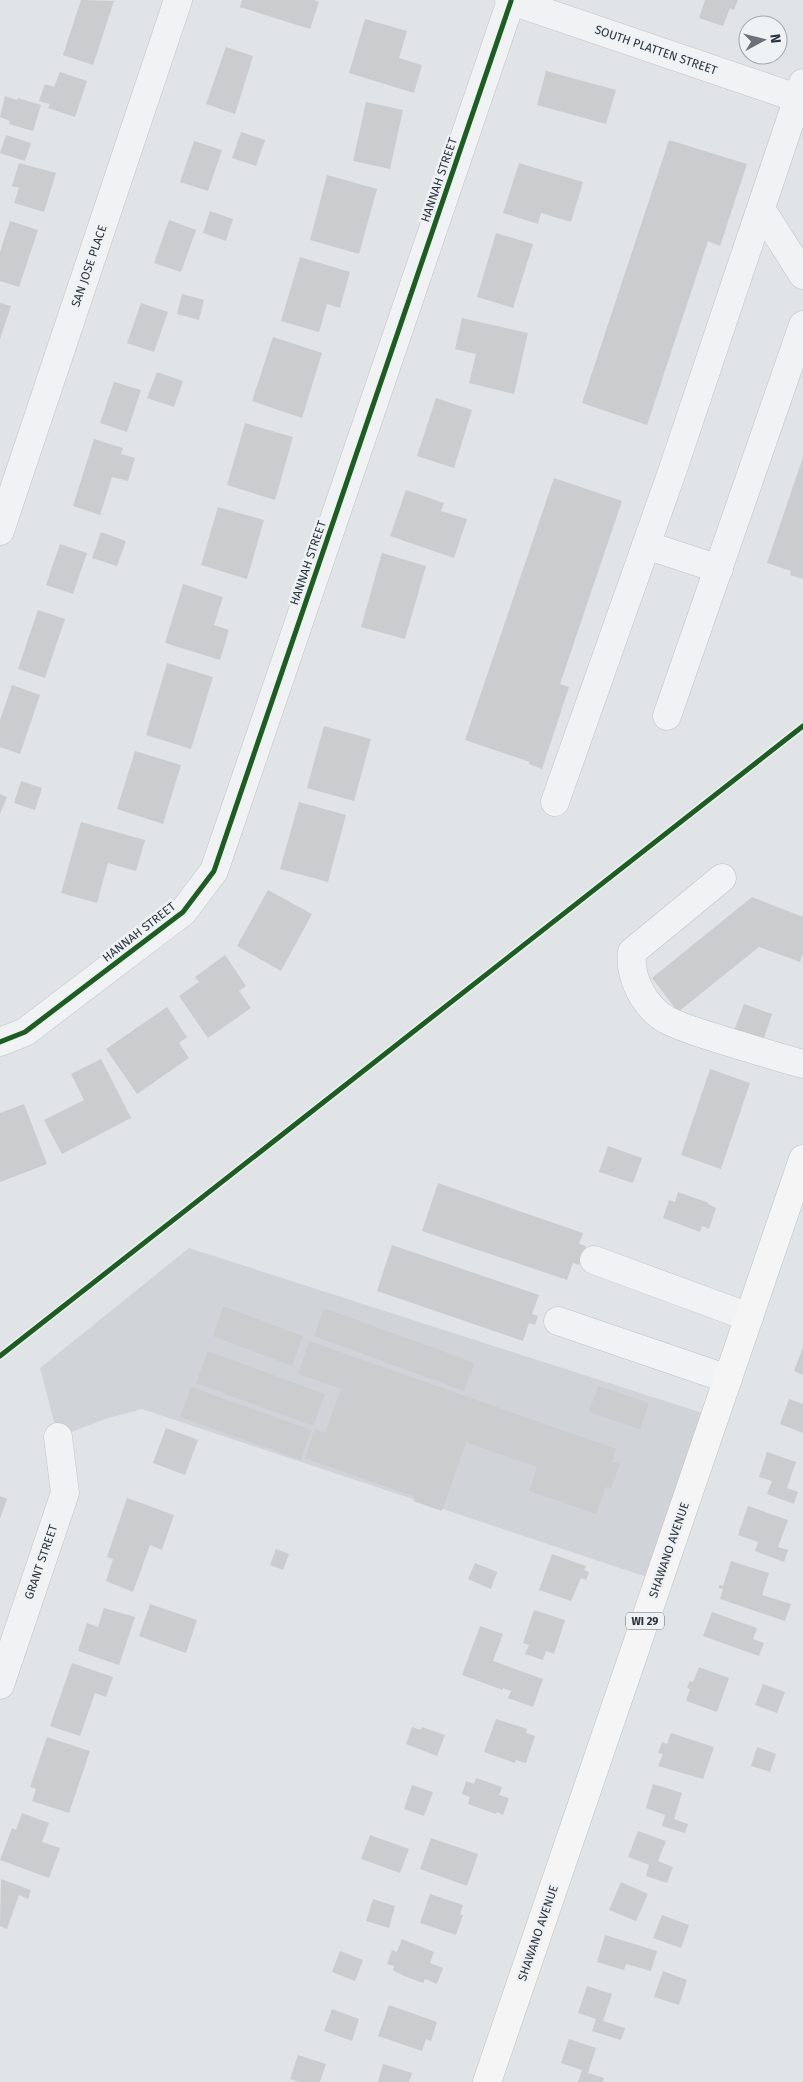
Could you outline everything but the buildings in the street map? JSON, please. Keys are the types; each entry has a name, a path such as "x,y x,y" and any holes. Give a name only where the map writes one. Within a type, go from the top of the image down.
{"main road":[{"name":"SHAWANO AVENUE","path":"487,2082 803,1159"}],"street":[{"name":"SAN JOSE PLACE","path":"0,531 178,0"},
{"name":"SOUTH PLATTEN STREET","path":"510,0 801,94"},
{"name":"HANNAH STREET","path":"0,1042 25,1032 183,912 214,871 510,0"},
{"path":"555,802 801,94"},
{"path":"761,209 803,275"},
{"path":"668,716 803,325"},
{"path":"646,544 718,569"},
{"path":"722,878 632,952 630,964 634,978 648,1002 666,1019 699,1033 803,1064"},
{"path":"594,1260 749,1316"},
{"path":"558,1322 728,1379"},
{"name":"GRANT STREET","path":"0,1685 65,1493 58,1437"}],"shaded area":[{"path":"189,1248 715,1417 659,1581 142,1409 105,1419 58,1437 40,1368"}],"cycle path":[{"path":"0,1042 25,1032 183,912 214,871 511,1"},
{"path":"0,1356 803,726"}]}
